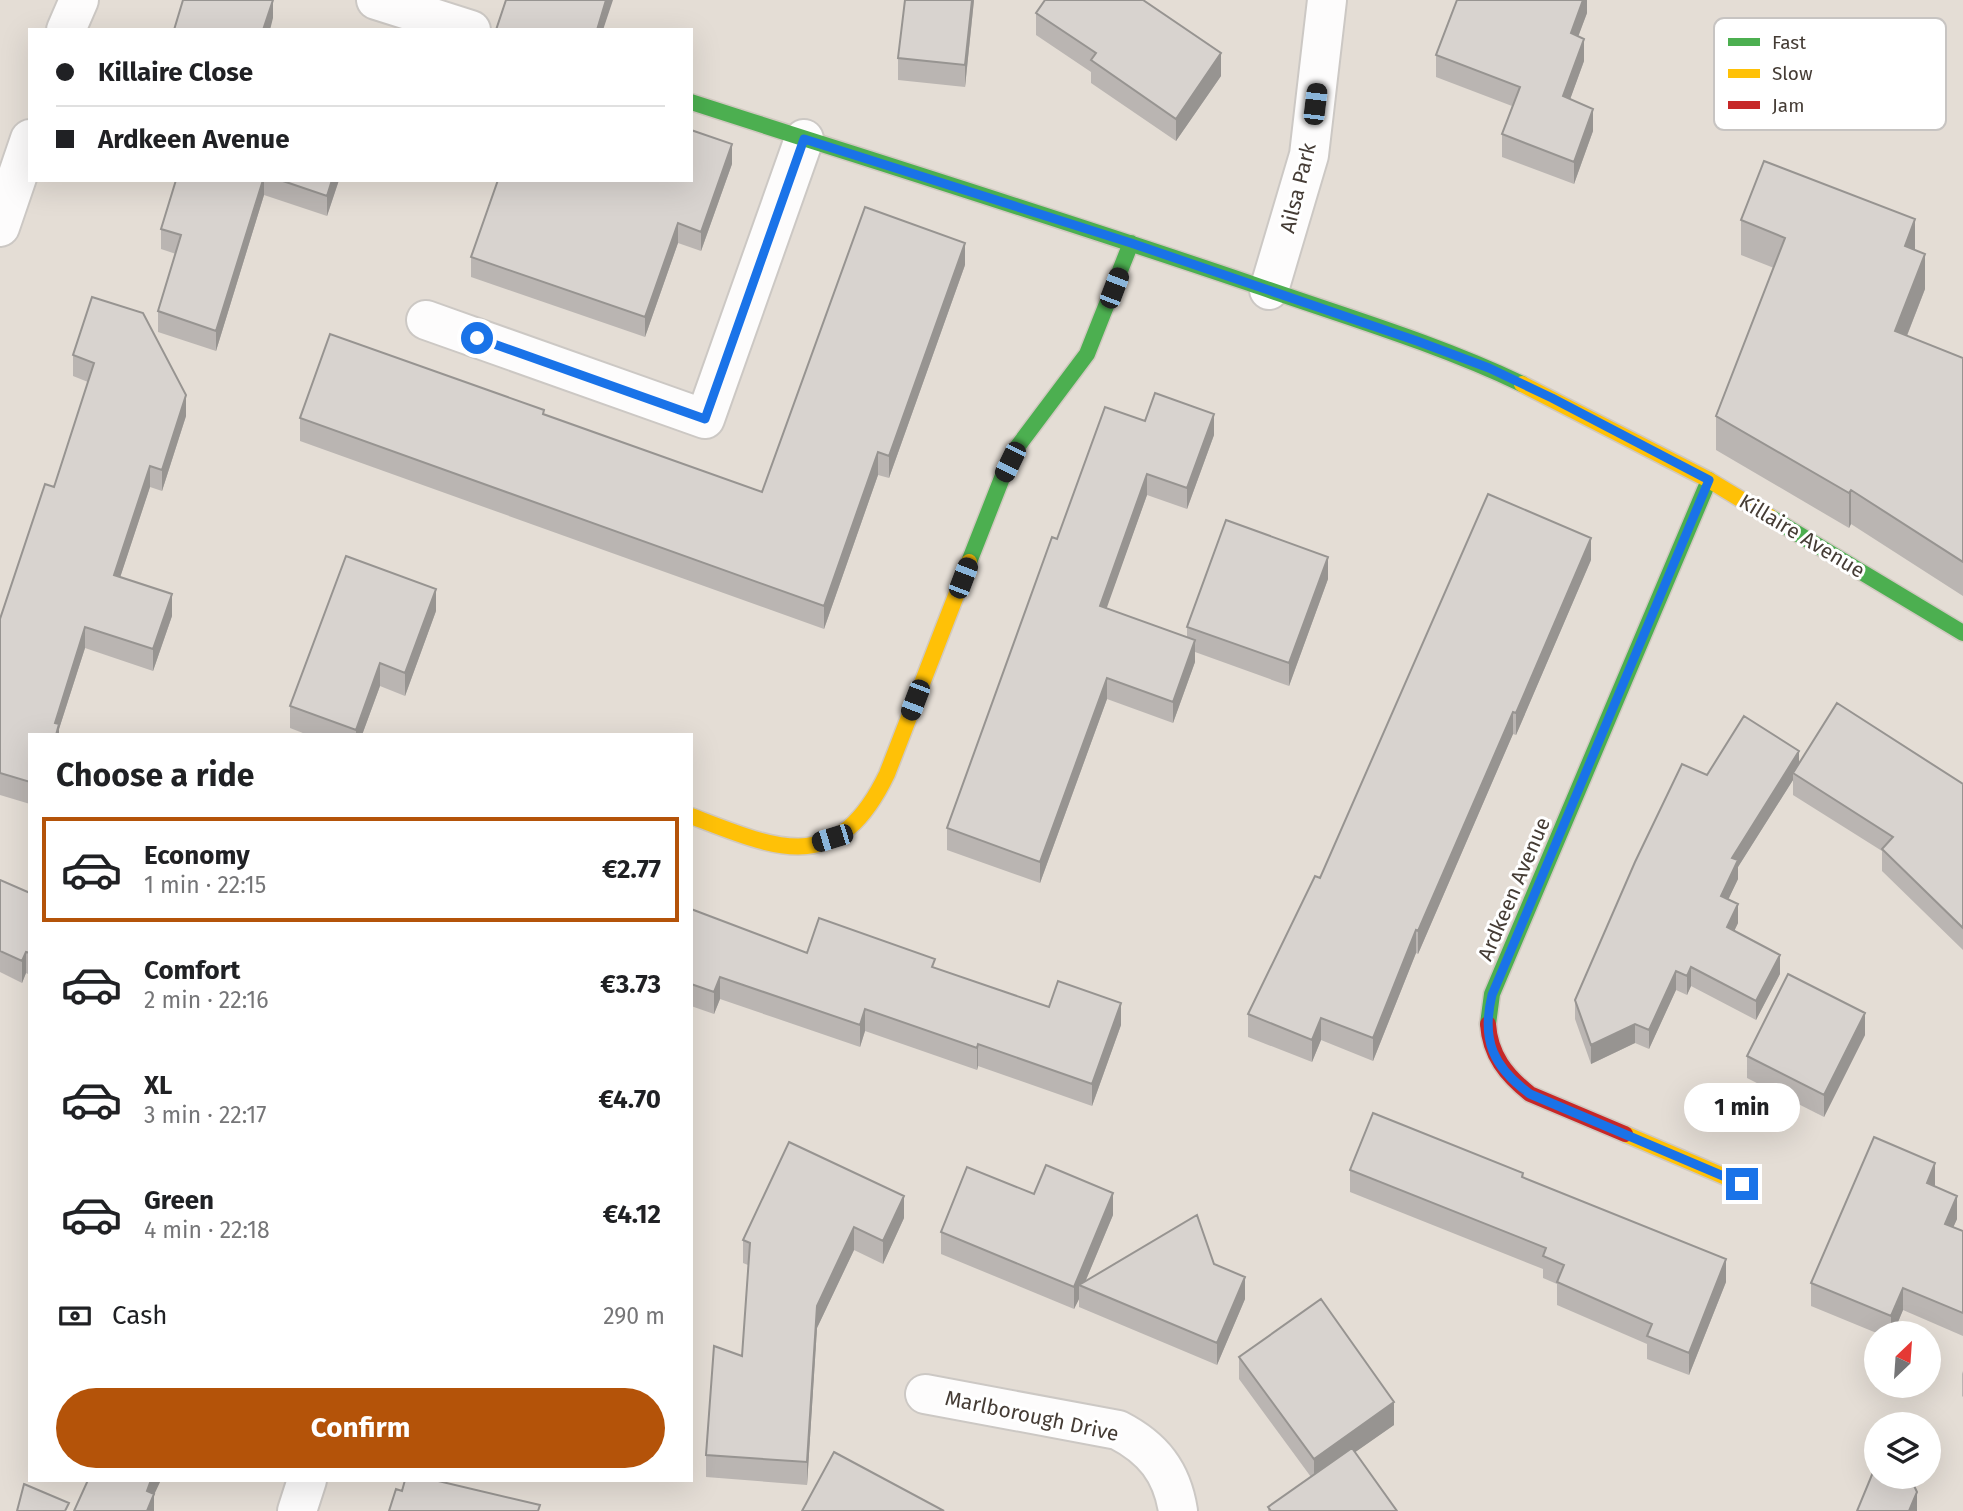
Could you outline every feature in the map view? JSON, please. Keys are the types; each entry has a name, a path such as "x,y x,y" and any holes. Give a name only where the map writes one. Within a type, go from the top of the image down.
{"street":[{"path":"67,28 79,0"},
{"path":"376,0 465,28"},
{"name":"Ailsa Park","path":"1269,290 1309,155 1327,0"},
{"name":"Killaire Avenue","path":"693,103 1131,243 1489,368 1709,480 1963,633"},
{"path":"426,320 705,419 804,139"},
{"path":"0,227 28,145"},
{"path":"693,817 763,843 786,847 810,845 832,838 867,812 887,774 1002,478 1018,446 1087,355 1131,243"},
{"name":"Ardkeen Avenue","path":"1709,480 1492,995 1488,1032 1492,1051 1501,1068 1514,1083 1530,1094 1742,1184"},
{"name":"Marlborough Drive","path":"925,1395 1118,1430 1137,1440 1154,1454 1168,1474 1178,1511"},
{"path":"297,1511 306,1482"}],"shaded area":[{"path":"0,0 1963,0 1963,1511 0,1511"}],"building":[{"path":"183,0 273,0 264,28 175,28"},
{"path":"506,0 606,0 598,28 497,28"},
{"path":"905,0 972,0 965,65 898,58"},
{"path":"1045,0 1143,0 1221,53 1176,119 1091,60 1096,53 1036,13"},
{"path":"1457,0 1583,0 1571,33 1584,39 1563,96 1593,109 1574,162 1502,134 1520,87 1436,55"},
{"path":"693,131 732,144 701,232 678,223 645,317 471,257 497,182 693,182"},
{"path":"1764,161 1915,219 1905,246 1925,254 1895,331 1963,358 1963,562 1851,490 1849,493 1716,416 1785,238 1741,220"},
{"path":"175,182 262,182 216,331 158,311 181,235 161,229"},
{"path":"286,182 331,182 327,196"},
{"path":"865,207 965,243 889,456 878,452 824,606 300,418 330,334 544,410 543,414 762,492"},
{"path":"92,297 143,313 186,395 162,470 150,466 114,575 172,594 153,649 85,627 55,723 59,724 57,733 28,733 28,781 0,773 0,619 45,484 54,487 94,363 73,355"},
{"path":"1155,393 1214,414 1187,488 1147,474 1100,606 1195,640 1173,702 1107,678 1040,862 947,828 1052,537 1057,539 1105,407 1145,421"},
{"path":"1488,494 1591,538 1516,713 1513,712 1418,931 1416,930 1373,1038 1321,1018 1312,1040 1248,1014 1315,876 1320,878"},
{"path":"1226,520 1328,557 1289,663 1187,627"},
{"path":"346,556 436,589 405,673 380,663 356,730 290,706"},
{"path":"1837,703 1963,784 1963,928 1882,849 1893,837 1793,773"},
{"path":"1744,716 1799,751 1732,858 1738,860 1721,896 1738,904 1727,927 1780,955 1756,1001 1691,967 1687,976 1676,971 1649,1030 1635,1024 1591,1045 1575,1000 1635,862 1682,764 1707,775"},
{"path":"0,880 28,892 28,952 22,961 0,951"},
{"path":"693,910 807,953 819,918 935,959 932,967 1049,1007 1058,981 1121,1003 1092,1084 978,1044 977,1048 865,1009 860,1025 720,977 714,992 693,985"},
{"path":"1788,974 1865,1013 1824,1095 1747,1056"},
{"path":"1373,1113 1523,1173 1522,1177 1726,1259 1689,1353 1647,1336 1652,1324 1557,1282 1564,1265 1543,1256 1546,1248 1350,1170"},
{"path":"1874,1137 1935,1163 1927,1183 1957,1196 1945,1224 1963,1231 1963,1313 1903,1288 1891,1316 1811,1283"},
{"path":"789,1142 904,1196 883,1241 854,1227 817,1306 807,1462 706,1455 714,1346 742,1356 750,1243 743,1240"},
{"path":"1046,1165 1113,1193 1074,1287 941,1232 967,1167 1034,1194"},
{"path":"1197,1215 1214,1264 1245,1277 1217,1343 1079,1285"},
{"path":"1321,1299 1394,1402 1314,1459 1239,1357"},
{"path":"1352,1448 1397,1511 1271,1511 1268,1507"},
{"path":"834,1452 944,1511 802,1511"},
{"path":"87,1482 150,1482 147,1491 154,1494 147,1511 74,1511"},
{"path":"404,1482 442,1482 540,1505 538,1511 389,1511 396,1489 402,1491"},
{"path":"24,1484 69,1503 65,1511 17,1511"},
{"path":"1866,1489 1916,1489 1917,1492 1909,1511 1857,1511"}],"traffic: fast":[{"path":"693,103 1352,318 1455,355 1522,384"},
{"path":"969,562 1002,478 1018,446 1087,354 1131,243"},
{"path":"1488,1024 1492,994 1709,480"},
{"path":"1770,517 1963,633"}],"traffic: slow":[{"path":"1522,384 1709,480 1770,517"},
{"path":"693,817 778,845 802,846 826,842 847,829 868,807 887,774 969,562"},
{"path":"1625,1134 1742,1184"}],"traffic: jam":[{"path":"1488,1024 1492,1045 1501,1064 1530,1094 1625,1134"}],"route":[{"path":"477,338 705,419 804,139 1131,243 1489,368 1709,480 1492,995 1488,1032 1492,1051 1501,1068 1514,1083 1530,1094 1742,1184"}]}
